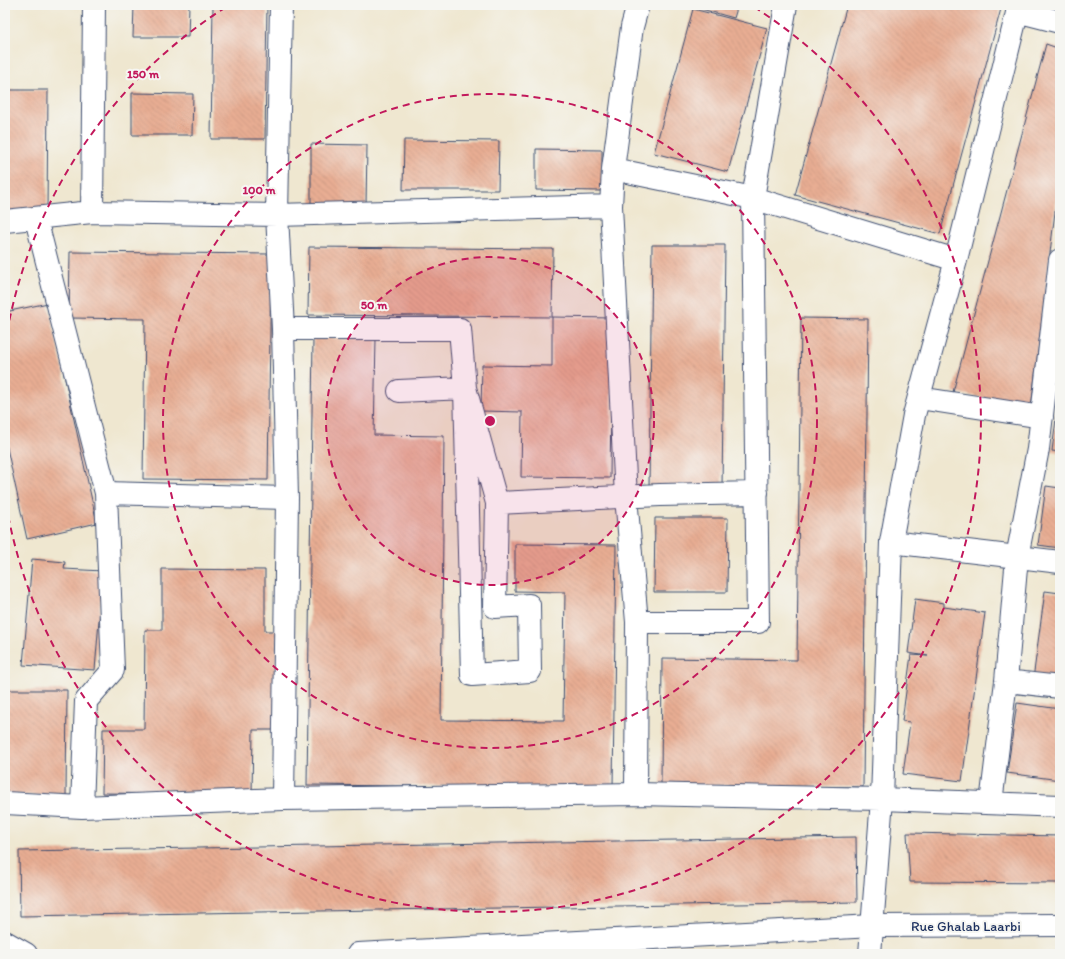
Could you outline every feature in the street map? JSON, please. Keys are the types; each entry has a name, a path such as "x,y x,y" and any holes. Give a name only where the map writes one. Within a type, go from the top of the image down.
{"main road":[{"path":"92,212 94,5"},
{"path":"281,5 277,215 283,329 287,498 284,799"},
{"path":"636,794 637,622 626,497 610,206 613,169 632,27 638,5"},
{"path":"637,622 758,622 753,198 786,5"},
{"path":"870,954 882,799 891,542 918,398 956,260 1018,8 1060,22"},
{"path":"613,169 753,198 956,260"},
{"path":"5,221 36,219 92,212 277,215 610,206"},
{"path":"36,219 106,493 113,670 86,701 82,807"},
{"path":"991,803 1006,681 1017,557 1038,449 1060,260"},
{"path":"283,329 460,329 465,388 472,675 530,671 529,605 495,607 497,503 465,388"},
{"path":"399,391 465,388"},
{"path":"918,398 1042,417"},
{"path":"106,493 287,498"},
{"path":"497,503 757,493"},
{"path":"891,542 1060,562"},
{"path":"1006,681 1060,687"},
{"path":"5,803 82,807 284,799 636,794 882,799 1060,806"},
{"name":"Rue Ghalab Laarbi","path":"358,954 873,926 1060,925"},
{"path":"5,942 26,954"}],"building":[{"path":"134,5 189,5 188,37 133,37"},
{"path":"213,5 267,5 265,139 211,139"},
{"path":"687,5 738,5 734,18"},
{"path":"847,5 1002,5 940,234 795,195"},
{"path":"693,9 767,28 728,172 654,153"},
{"path":"1046,44 1060,49 1060,171 1031,408 953,392"},
{"path":"5,90 48,90 47,212 5,212"},
{"path":"132,93 193,94 192,135 132,135"},
{"path":"404,140 499,141 498,190 403,190"},
{"path":"311,144 367,145 366,206 311,206"},
{"path":"536,149 602,150 602,191 536,190"},
{"path":"652,245 725,245 722,488 649,488"},
{"path":"309,247 553,249 552,317 308,315"},
{"path":"70,252 271,254 268,480 143,479 145,319 69,318"},
{"path":"48,303 97,523 27,539 5,439 5,312"},
{"path":"552,317 612,318 610,478 521,477 522,412 481,411 482,365 552,366"},
{"path":"801,318 868,319 863,787 661,785 662,658 797,660"},
{"path":"313,338 376,339 374,435 444,436 441,720 563,721 565,592 515,591 515,544 616,545 613,788 307,785"},
{"path":"1060,395 1060,452 1052,451"},
{"path":"1046,486 1060,488 1060,548 1038,545"},
{"path":"655,518 728,518 727,592 654,592"},
{"path":"32,559 65,562 64,569 103,571 95,670 23,665"},
{"path":"162,569 265,570 265,631 277,631 275,730 253,730 252,795 102,793 103,729 144,729 145,630 162,630"},
{"path":"1045,591 1060,593 1060,683 1033,679"},
{"path":"915,599 944,603 944,607 985,613 962,781 903,774 910,722 902,721 911,655 928,656 908,653"},
{"path":"5,690 67,690 66,796 5,795"},
{"path":"1017,703 1060,709 1060,780 1007,773"},
{"path":"907,833 1060,836 1060,883 910,882"},
{"path":"856,837 857,902 20,916 19,851"}]}
